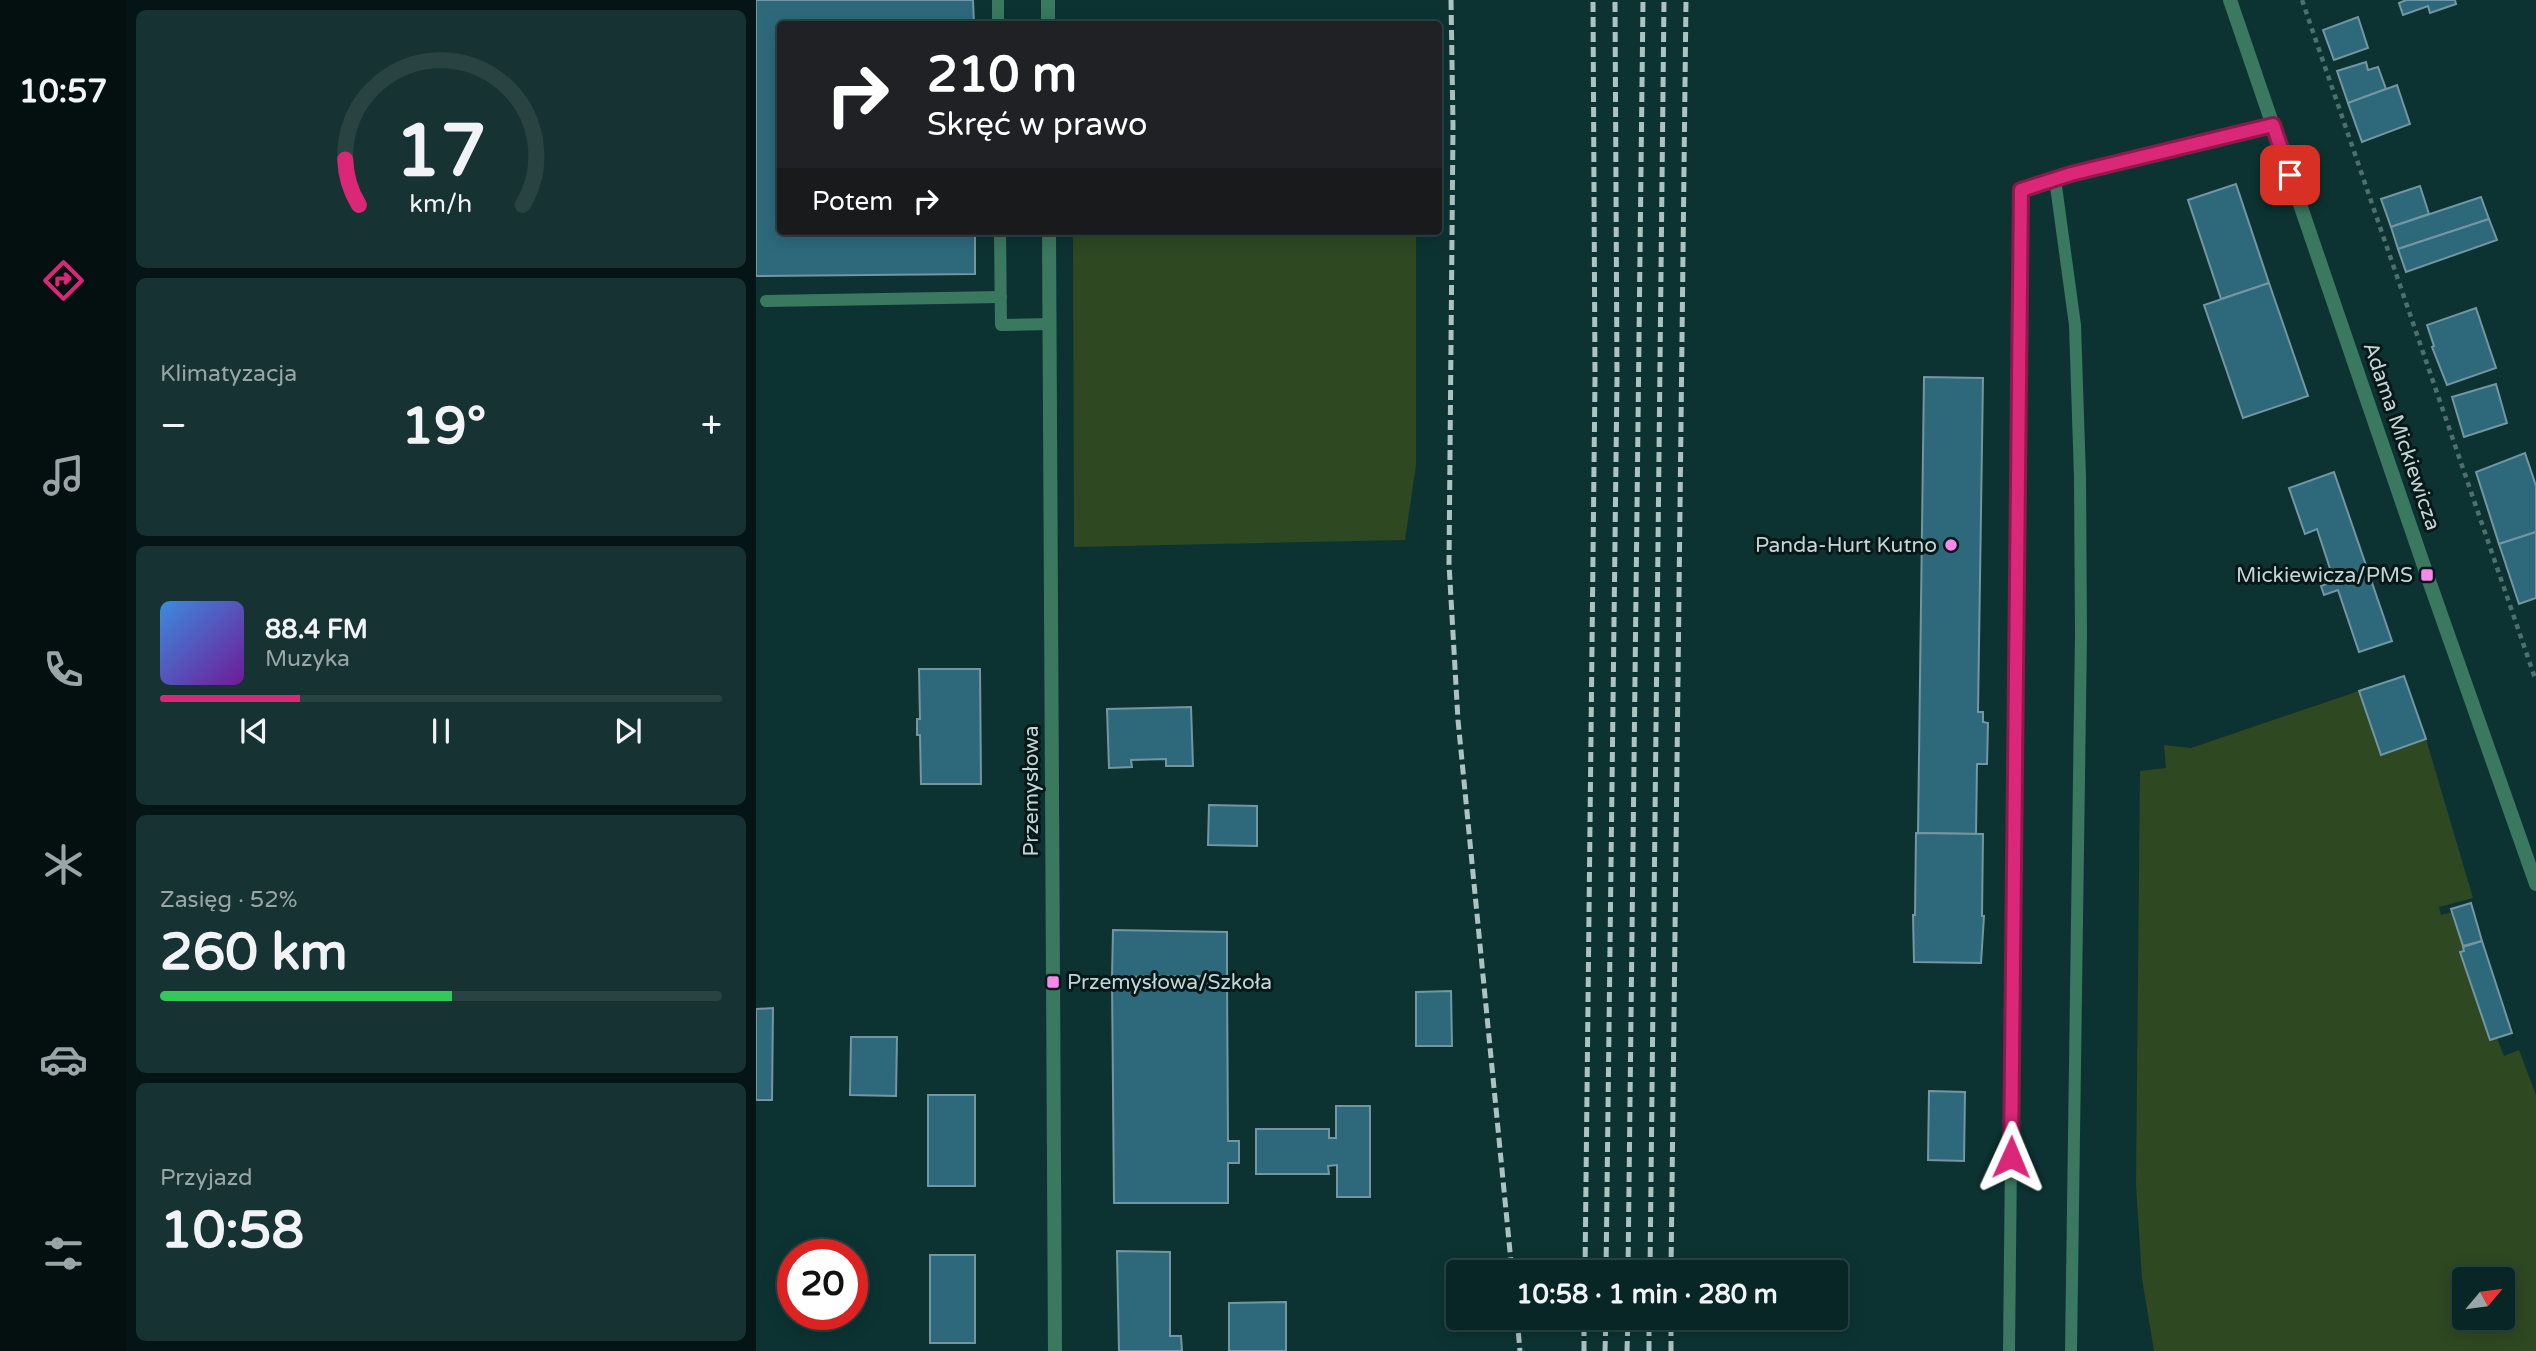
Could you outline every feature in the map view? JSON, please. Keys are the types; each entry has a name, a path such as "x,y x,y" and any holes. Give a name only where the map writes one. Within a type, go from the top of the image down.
{"street":[{"path":"1048,0 1048,21"},
{"name":"Adama Mickiewicza","path":"2231,0 2422,562 2536,884"},
{"name":"Przemysłowa","path":"1049,235 1055,1351"}],"lane":[{"path":"998,0 998,21"},
{"path":"2009,1351 2021,190 2055,179 2273,125"},
{"path":"2055,179 2074,325 2080,477 2081,634 2071,1351"},
{"path":"1000,235 1002,326 1049,324"},
{"path":"766,301 1001,297"}],"path":[{"path":"2302,0 2536,681"}],"green space":[{"path":"1073,235 1416,235 1416,465 1405,540 1074,547"},
{"path":"2359,691 2381,755 2426,739 2473,898 2439,907 2441,915 2452,912 2464,951 2460,953 2490,1040 2497,1038 2504,1056 2519,1050 2536,1095 2536,1351 2154,1351 2142,1279 2136,1185 2140,771 2166,768 2164,745 2191,748"}],"building":[{"path":"756,0 973,0 974,21 777,21 777,235 975,235 975,274 756,276"},
{"path":"2406,0 2455,0 2456,4 2430,13 2428,6 2403,15 2399,3"},
{"path":"2358,17 2368,48 2334,60 2323,30"},
{"path":"2366,62 2368,70 2378,67 2386,89 2348,103 2337,71"},
{"path":"2397,85 2410,124 2362,142 2348,103"},
{"path":"2236,184 2269,283 2221,299 2188,200"},
{"path":"2420,186 2429,214 2391,227 2381,199"},
{"path":"2481,197 2489,219 2398,249 2391,227"},
{"path":"2489,219 2497,240 2406,272 2398,249"},
{"path":"2269,283 2308,396 2243,418 2204,305"},
{"path":"2476,308 2496,368 2447,385 2432,347 2434,346 2427,325"},
{"name":"Panda-Hurt Kutno","path":"1924,377 1983,378 1978,712 1983,712 1983,722 1988,723 1987,764 1977,764 1976,834 1918,833"},
{"path":"2496,384 2507,423 2464,437 2452,397"},
{"path":"2525,453 2536,486 2536,532 2499,544 2476,472"},
{"path":"2334,472 2392,641 2359,652 2338,590 2324,595 2321,586 2334,581 2317,529 2305,534 2289,488"},
{"path":"2536,532 2536,598 2519,604 2499,544"},
{"path":"919,669 980,669 981,784 921,784 920,735 917,735 917,719 920,719"},
{"path":"2404,676 2426,739 2381,755 2359,691"},
{"path":"1191,707 1193,766 1166,766 1166,759 1131,760 1132,767 1109,768 1107,709"},
{"path":"1209,805 1257,806 1257,846 1208,845"},
{"path":"1916,833 1983,834 1984,916 1981,963 1914,962"},
{"path":"2471,903 2482,941 2463,946 2451,909"},
{"path":"1113,930 1227,932 1227,976 1112,977"},
{"path":"2482,941 2512,1033 2490,1040 2460,952 2464,951 2463,947"},
{"path":"1227,976 1228,1141 1239,1141 1239,1163 1228,1163 1228,1203 1114,1203 1112,977"},
{"path":"1451,991 1452,1046 1416,1046 1416,992"},
{"path":"773,1008 772,1100 756,1100 756,1009"},
{"path":"851,1037 897,1037 896,1096 850,1095"},
{"path":"1929,1091 1965,1092 1964,1161 1928,1160"},
{"path":"928,1095 975,1095 975,1186 928,1186"},
{"path":"1336,1106 1370,1106 1370,1197 1337,1197 1337,1165 1328,1166 1329,1174 1256,1174 1256,1129 1329,1129 1329,1138 1336,1138"},
{"path":"1117,1251 1170,1252 1170,1336 1181,1336 1182,1351 1119,1351"},
{"path":"930,1255 975,1255 975,1343 930,1343"},
{"path":"1286,1302 1286,1351 1229,1351 1229,1303"}],"railway":[{"path":"1451,0 1453,126 1449,564 1458,720 1511,1260"},
{"path":"1585,1260 1595,378 1593,0"},
{"path":"1606,1260 1617,379 1615,0"},
{"path":"1628,1260 1643,0"},
{"path":"1650,1260 1664,0"},
{"path":"1671,1260 1686,0"},
{"path":"1518,1330 1520,1351"},
{"path":"1584,1330 1584,1351"},
{"path":"1605,1351 1606,1330"},
{"path":"1627,1351 1628,1330"},
{"path":"1649,1330 1649,1351"},
{"path":"1671,1330 1671,1351"}],"place":[{"name":"Panda-Hurt Kutno","path":"1951,545"},
{"name":"Mickiewicza/PMS","path":"2427,575"},
{"name":"Przemysłowa/Szkoła","path":"1053,982"}],"route":[{"path":"2011,1157 2021,190 2071,174 2273,125 2290,175"}]}
